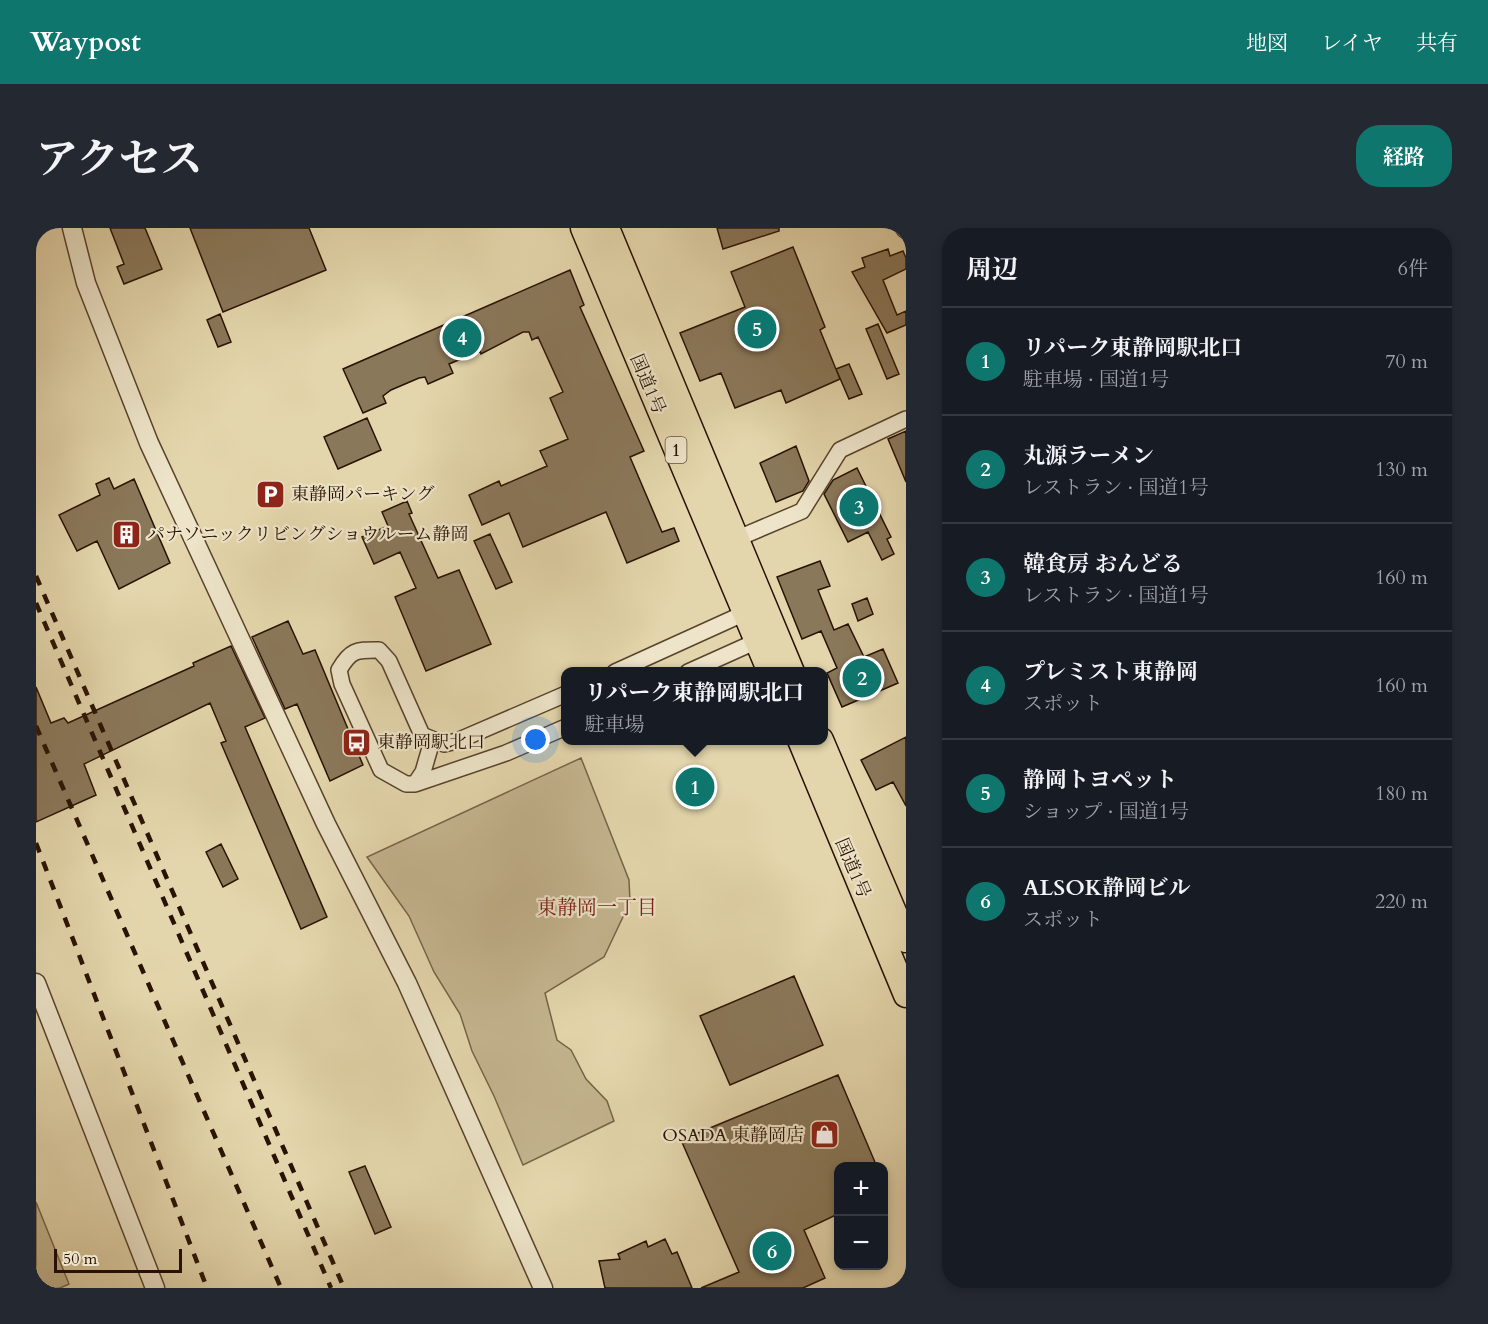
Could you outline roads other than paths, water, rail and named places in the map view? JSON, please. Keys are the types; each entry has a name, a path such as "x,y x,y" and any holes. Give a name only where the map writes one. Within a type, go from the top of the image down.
{"highway":[{"name":"国道1号","path":"583,228 768,667"},
{"name":"国道1号","path":"607,228 790,667"},
{"name":"国道1号","path":"802,745 906,995"},
{"name":"国道1号","path":"823,745 906,940"}],"street":[{"path":"72,228 90,294 152,449 326,824 407,983 543,1288"},
{"path":"736,539 802,511 840,450 906,419"},
{"path":"626,667 745,613 770,619 757,641 699,667"},
{"path":"561,696 473,735 444,744 422,735 389,661 379,650 356,650 345,658 339,670 342,684 381,770 405,784 415,784 506,753 561,729"},
{"path":"415,784 423,772 432,741"},
{"path":"36,983 155,1288"}],"railway":[{"path":"36,576 344,1288"},
{"path":"36,603 331,1288"},
{"path":"36,726 281,1288"},
{"path":"36,843 207,1288"}],"place":[{"name":"静岡トヨペット","path":"757,329"},
{"name":"プレミスト東静岡","path":"462,338"},
{"name":"東静岡パーキング","path":"270,494"},
{"name":"韓食房 おんどる","path":"859,507"},
{"name":"パナソニックリビングショウルーム静岡","path":"126,534"},
{"name":"丸源ラーメン","path":"862,678"},
{"name":"東静岡駅北口","path":"356,742"},
{"name":"リパーク東静岡駅北口","path":"695,787"},
{"name":"OSADA 東静岡店","path":"825,1135"},
{"name":"ALSOK静岡ビル","path":"772,1251"}],"district":[{"name":"東静岡一丁目","path":"597,907"}]}
